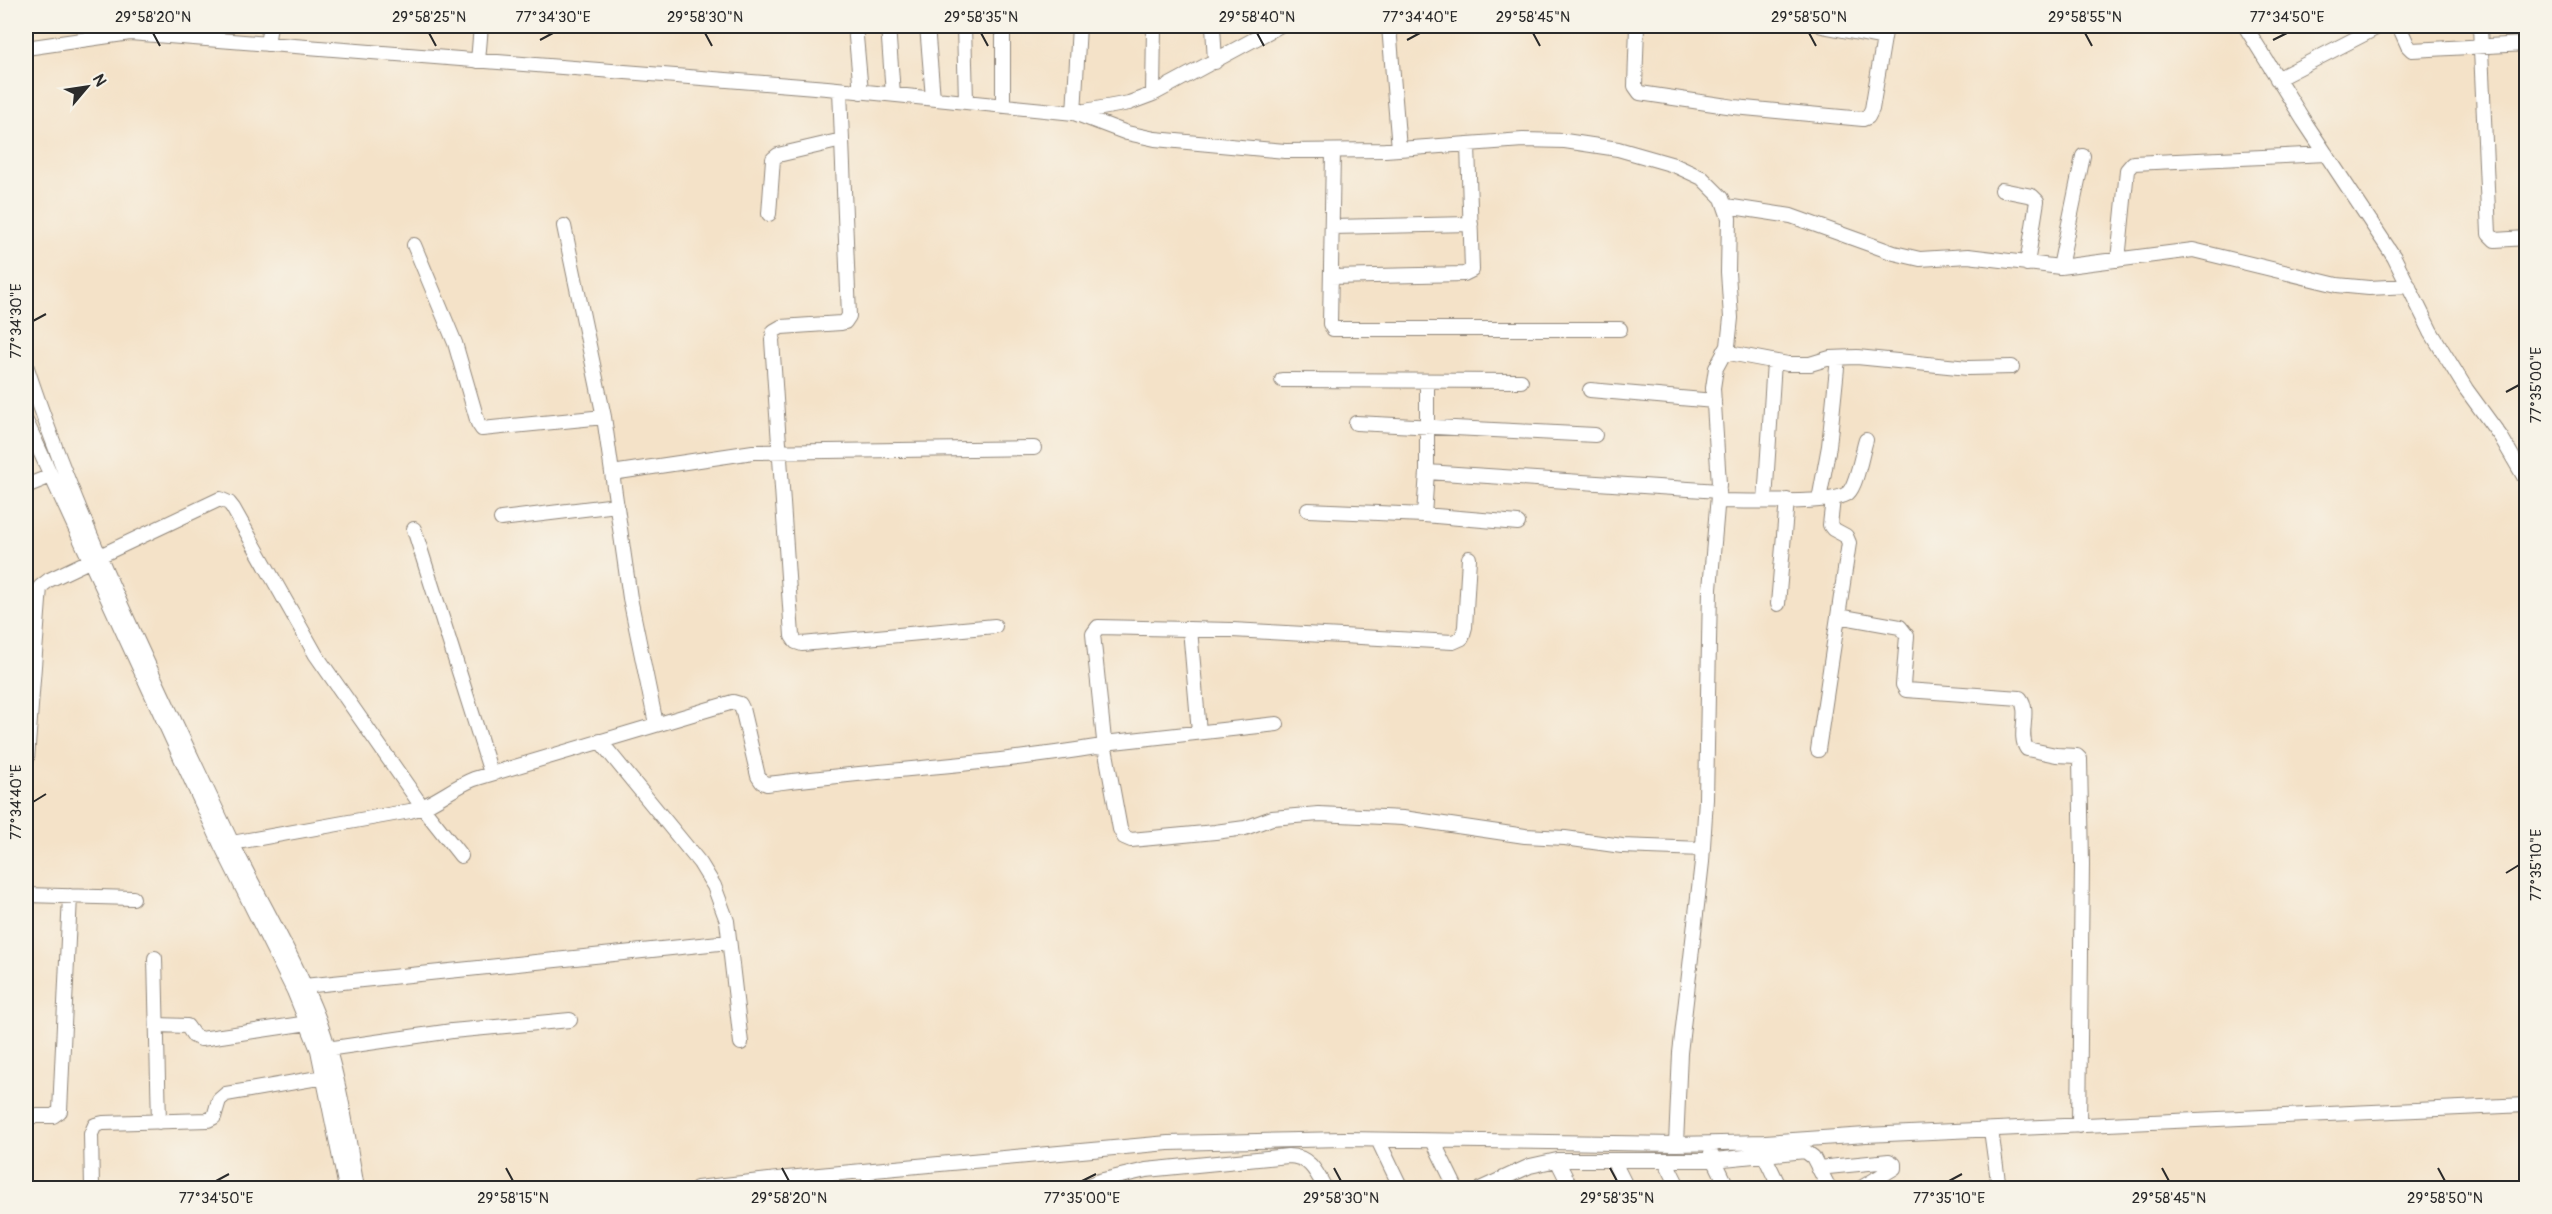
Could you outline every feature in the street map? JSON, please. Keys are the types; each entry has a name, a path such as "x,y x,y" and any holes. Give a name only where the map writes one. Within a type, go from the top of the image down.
{"street":[{"path":"226,26 227,40"},
{"path":"267,44 270,26"},
{"path":"478,60 481,26"},
{"path":"855,26 861,92"},
{"path":"888,26 893,94"},
{"path":"927,26 933,98"},
{"path":"964,26 966,101"},
{"path":"1003,26 1003,106"},
{"path":"1074,112 1079,26"},
{"path":"1153,94 1154,26"},
{"path":"1213,26 1215,62"},
{"path":"26,48 150,30 267,44 893,94 1074,112 1119,105 1153,94 1279,26"},
{"path":"1389,26 1399,149"},
{"path":"1637,26 1635,86 1640,93 1734,107 1869,117 1885,32 1822,26"},
{"path":"2246,26 2277,78 2378,232 2446,358 2501,437 2526,480"},
{"path":"2277,78 2363,29 2380,26"},
{"path":"2399,26 2412,50 2526,44"},
{"path":"2480,26 2489,234 2495,240 2526,238"},
{"path":"840,90 849,316 841,323 781,327 774,331 772,340 792,636 796,642 802,644 995,626"},
{"path":"1074,112 1127,133 1155,139 1285,151 1333,152 1399,149 1523,140 1554,140 1618,149 1674,165 1702,178 1717,191 1726,206 1729,218 1728,273 1731,318 1730,337 1716,368 1713,400 1718,496 1710,589 1703,849 1680,1053 1676,1144"},
{"path":"769,214 773,159 778,155 842,140"},
{"path":"1331,277 1469,273 1473,268 1468,145"},
{"path":"1333,152 1330,324 1335,329 1620,329"},
{"path":"2118,260 2127,170 2133,163 2326,154"},
{"path":"2060,267 2084,156"},
{"path":"2002,190 2032,196 2037,201 2027,264"},
{"path":"1726,206 1791,216 1906,256 1934,259 1968,256 2060,267 2193,250 2337,285 2369,288 2409,286"},
{"path":"1332,227 1471,224"},
{"path":"564,226 604,417 633,618 656,724"},
{"path":"414,244 455,343 478,423 482,429 604,417"},
{"path":"1724,352 1774,362 1804,364 1838,358 1902,360 1976,369 2012,367"},
{"path":"1818,750 1848,543 1846,536 1833,530 1830,525 1826,500 1828,446 1838,358"},
{"path":"1765,501 1774,362"},
{"path":"26,365 95,558"},
{"path":"1282,380 1521,381"},
{"path":"1424,515 1428,427 1426,381"},
{"path":"1590,390 1713,400"},
{"path":"26,421 51,476 95,558 308,1023 323,1049 324,1077 346,1188"},
{"path":"1356,423 1595,435"},
{"path":"1427,472 1765,501 1826,500 1845,495 1852,488 1866,440"},
{"path":"612,473 732,454 1034,448"},
{"path":"26,486 51,476"},
{"path":"27,759 40,587 49,580 220,499 229,503 310,647 423,808 460,855"},
{"path":"1778,604 1786,500"},
{"path":"501,519 617,505"},
{"path":"1308,510 1424,515 1518,523"},
{"path":"414,529 490,773"},
{"path":"1468,558 1465,627 1462,638 1458,641 1190,628 1102,626 1095,630 1093,634 1105,747 1120,829 1124,837 1131,840 1245,828 1272,818 1319,814 1403,818 1525,836 1565,838 1622,846 1703,849"},
{"path":"1838,616 1900,627 1904,630 1906,636 1903,685 1906,690 2020,698 2024,705 2023,743 2027,749 2056,755 2077,756 2080,759 2082,864 2079,1126"},
{"path":"1190,628 1199,732"},
{"path":"227,844 423,808 462,783 490,773 729,702 737,702 742,708 758,776 762,782 767,784 858,773 981,764 1199,732 1277,724"},
{"path":"600,741 708,875 723,909 741,1043"},
{"path":"227,844 304,986 323,1049 357,1188"},
{"path":"26,895 133,898"},
{"path":"26,1116 53,1116 60,1111 70,896"},
{"path":"304,986 729,942"},
{"path":"155,958 159,1122"},
{"path":"323,1049 452,1031 570,1020"},
{"path":"157,1025 187,1026 194,1036 201,1039 308,1023"},
{"path":"92,1188 90,1134 95,1125 208,1120 214,1117 219,1100 226,1094 324,1077"},
{"path":"697,1188 1168,1143 1378,1140 1676,1144 2526,1106"},
{"path":"1991,1130 1999,1188"},
{"path":"1378,1140 1401,1188"},
{"path":"1433,1141 1456,1188"},
{"path":"1706,1143 1728,1188"},
{"path":"1482,1188 1530,1166 1557,1160 1714,1160 1807,1151 1813,1157 1829,1188"},
{"path":"1764,1155 1780,1188"},
{"path":"1081,1188 1119,1182 1146,1170 1297,1156 1315,1169 1325,1188"},
{"path":"1557,1160 1571,1188"},
{"path":"1613,1160 1628,1188"},
{"path":"1665,1160 1679,1188"},
{"path":"1818,1168 1889,1161 1894,1164 1894,1168 1889,1173 1861,1188"}]}
